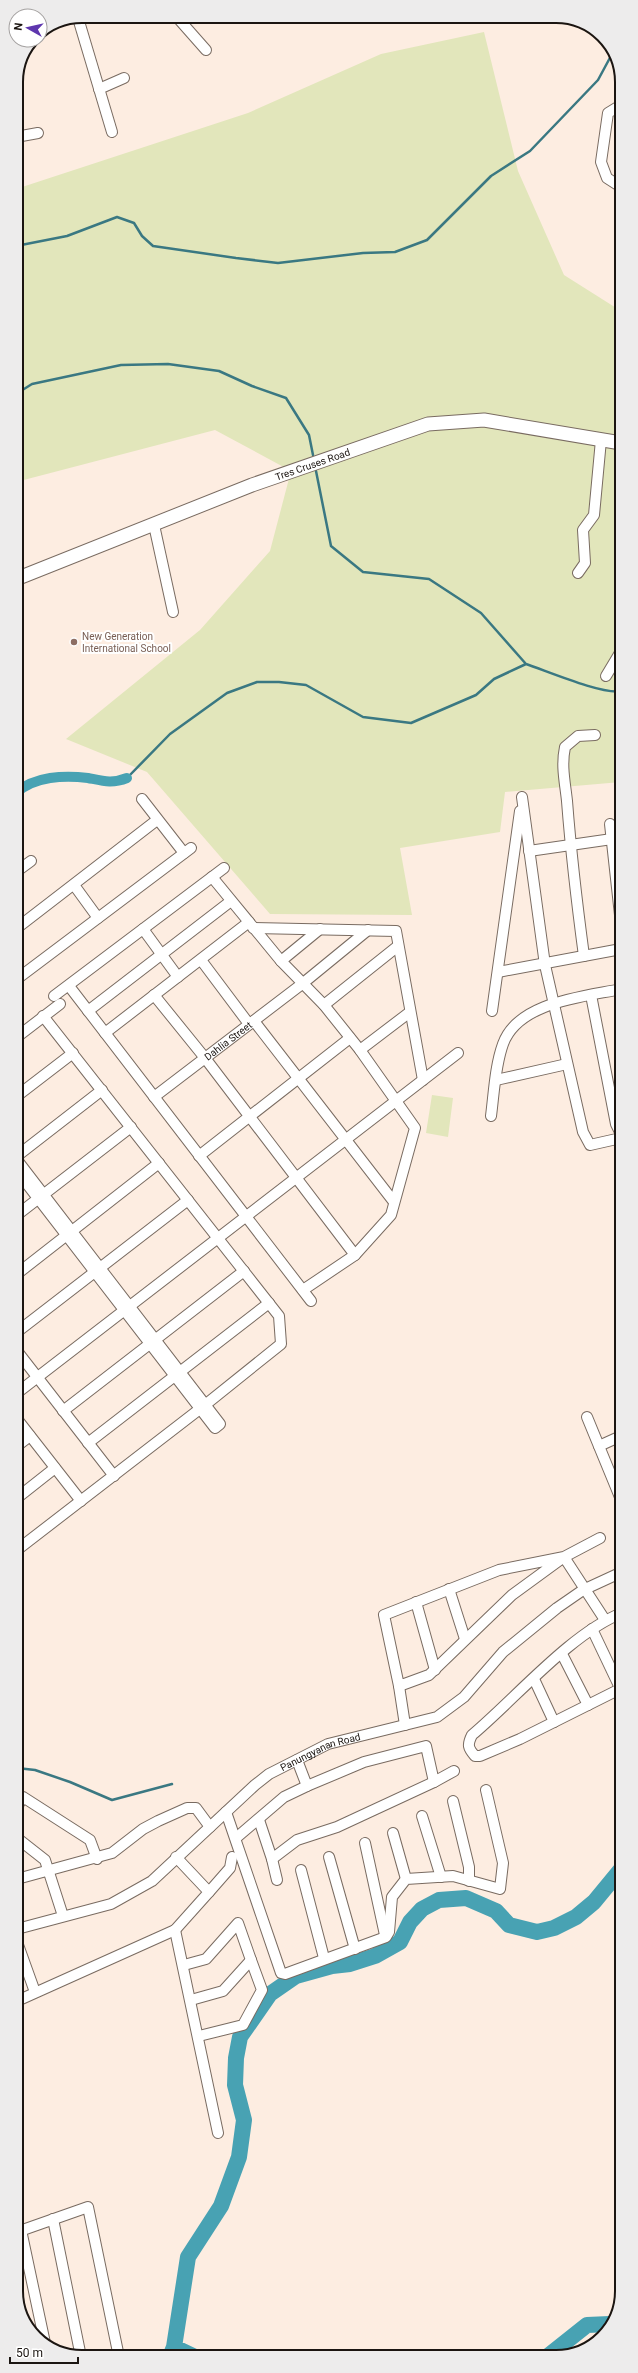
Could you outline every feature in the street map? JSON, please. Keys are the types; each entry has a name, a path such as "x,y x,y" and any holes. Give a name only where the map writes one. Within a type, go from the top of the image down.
{"main road":[{"name":"Tres Cruses Road","path":"23,576 252,485 428,424 484,420 615,442"}],"street":[{"path":"80,23 112,132"},
{"path":"182,23 206,50"},
{"path":"99,89 124,78"},
{"path":"615,109 608,113 601,162 607,178 615,183"},
{"path":"23,136 38,133"},
{"path":"578,573 585,563 583,530 594,515 600,440"},
{"path":"154,525 173,612"},
{"path":"606,676 615,660"},
{"path":"584,956 569,845 566,795 562,769 565,747 578,736 595,735"},
{"path":"492,1011 522,797 545,964 583,1132 590,1145 615,1139"},
{"path":"23,974 187,850 157,820 142,800"},
{"path":"23,923 157,820"},
{"path":"610,824 615,867"},
{"path":"529,851 612,839"},
{"path":"23,867 31,861"},
{"path":"23,1031 43,1016 69,986 224,868"},
{"path":"212,877 281,961 324,1006 360,1050 397,1100 415,1128 391,1215 355,1255 303,1290"},
{"path":"74,885 98,918"},
{"path":"88,1011 231,901"},
{"path":"105,1033 178,977 251,925 396,931 423,1080"},
{"path":"143,929 178,977"},
{"path":"281,961 320,929"},
{"name":"Dahlia Street","path":"154,1097 302,984 368,930"},
{"path":"324,1006 398,946"},
{"path":"498,972 615,950"},
{"path":"201,960 298,1079 394,1202"},
{"path":"69,986 311,1301"},
{"path":"491,1116 503,1044 511,1031 528,1014 543,1006 615,990"},
{"path":"154,995 205,1058 355,1255"},
{"path":"591,995 615,1119"},
{"path":"360,1050 410,1012"},
{"path":"23,1545 203,1407 281,1344 279,1316 43,1016"},
{"path":"199,1156 350,1038"},
{"path":"23,1091 73,1053"},
{"path":"23,1388 458,1053"},
{"path":"496,1080 567,1064"},
{"path":"23,1151 102,1090"},
{"path":"23,1210 131,1127"},
{"path":"23,1269 159,1163"},
{"path":"23,1170 40,1197"},
{"path":"23,1178 69,1233 203,1407"},
{"path":"23,1327 188,1200"},
{"path":"63,1411 244,1271"},
{"path":"88,1443 269,1303"},
{"path":"23,1359 114,1476"},
{"path":"587,1417 615,1478"},
{"path":"23,1427 81,1501"},
{"path":"23,1441 30,1436"},
{"path":"599,1446 615,1439"},
{"path":"23,1493 55,1468"},
{"path":"399,1686 429,1675 512,1595 564,1557 600,1538"},
{"path":"405,1725 399,1686 384,1615 499,1570 564,1557"},
{"path":"564,1557 574,1570 584,1590 605,1620"},
{"name":"Panungyanan Road","path":"23,1928 63,1916 92,1910 127,1896 152,1882 176,1857 265,1777 328,1744 437,1717 464,1697 503,1652 557,1608 584,1590 615,1575"},
{"path":"449,1589 465,1639"},
{"path":"416,1602 435,1670"},
{"path":"615,1616 605,1620 592,1629 472,1735 468,1744 469,1749 475,1756 480,1756 615,1694"},
{"path":"592,1629 615,1678"},
{"path":"562,1654 588,1705"},
{"path":"534,1679 554,1722"},
{"path":"236,1838 284,1798 307,1786 364,1762 426,1746 434,1782"},
{"path":"297,1760 307,1786"},
{"path":"272,1859 297,1840 337,1826 434,1782 454,1771"},
{"path":"226,1812 281,1972 285,1974 324,1958 386,1937 389,1932 392,1897 406,1879 453,1876 500,1889 503,1863 486,1790"},
{"path":"23,1798 24,1797 90,1840 97,1859"},
{"path":"453,1801 469,1867 469,1881"},
{"path":"23,1877 97,1859 117,1850 153,1823 187,1808 196,1808 199,1810 210,1827"},
{"path":"422,1816 441,1877"},
{"path":"259,1820 278,1880"},
{"path":"392,1833 406,1879"},
{"path":"23,1842 43,1857 63,1916"},
{"path":"365,1843 386,1937"},
{"path":"176,1857 209,1892"},
{"path":"23,1998 175,1930 230,1868 232,1857"},
{"path":"329,1857 354,1949"},
{"path":"301,1870 324,1958"},
{"path":"184,1965 206,1959 238,1923 262,1990 243,2025 199,2036"},
{"path":"175,1930 184,1965 218,2133"},
{"path":"191,2000 223,1991 251,1960"},
{"path":"23,1962 35,1992"},
{"path":"23,2229 88,2207 118,2350"},
{"path":"53,2218 80,2350"},
{"path":"23,2248 43,2335"}],"green space":[{"path":"484,32 518,171 564,275 615,307 615,783 505,792 500,832 400,848 412,915 270,914 147,772 66,739 200,630 270,551 291,471 215,430 23,480 23,187 248,113 381,54"},
{"path":"432,1095 453,1098 448,1137 426,1133"}],"waterway":[{"path":"23,245 67,236 117,217 134,223 142,236 153,246 236,258 278,263 363,253 395,252 427,240 491,176 530,151 598,80 610,58"},
{"path":"23,390 32,384 121,365 168,364 219,371 252,386 286,398 309,435 313,455"},
{"path":"316,471 331,546 363,572 429,579 481,613 526,664"},
{"path":"127,778 170,734 227,693 257,682 279,682 306,685 363,717 411,723 476,695 494,679 526,664 589,686 615,691"},
{"path":"23,787 41,780 60,777 79,777 103,781 122,780 127,778"},
{"path":"23,1769 35,1770 70,1782 112,1800 172,1784"},
{"path":"173,2350 188,2257 221,2206 239,2157 244,2120 235,2085 236,2058 240,2037 270,1994 296,1976 332,1966 350,1964 375,1956 400,1942 410,1922 422,1909 439,1900 466,1898 496,1911 509,1925 537,1932 554,1928 576,1917 594,1902 615,1876"},
{"path":"556,2350 587,2325 604,2324"},
{"path":"174,2347 180,2350"}],"place":[{"name":"New Generation International School","path":"74,642"}]}
